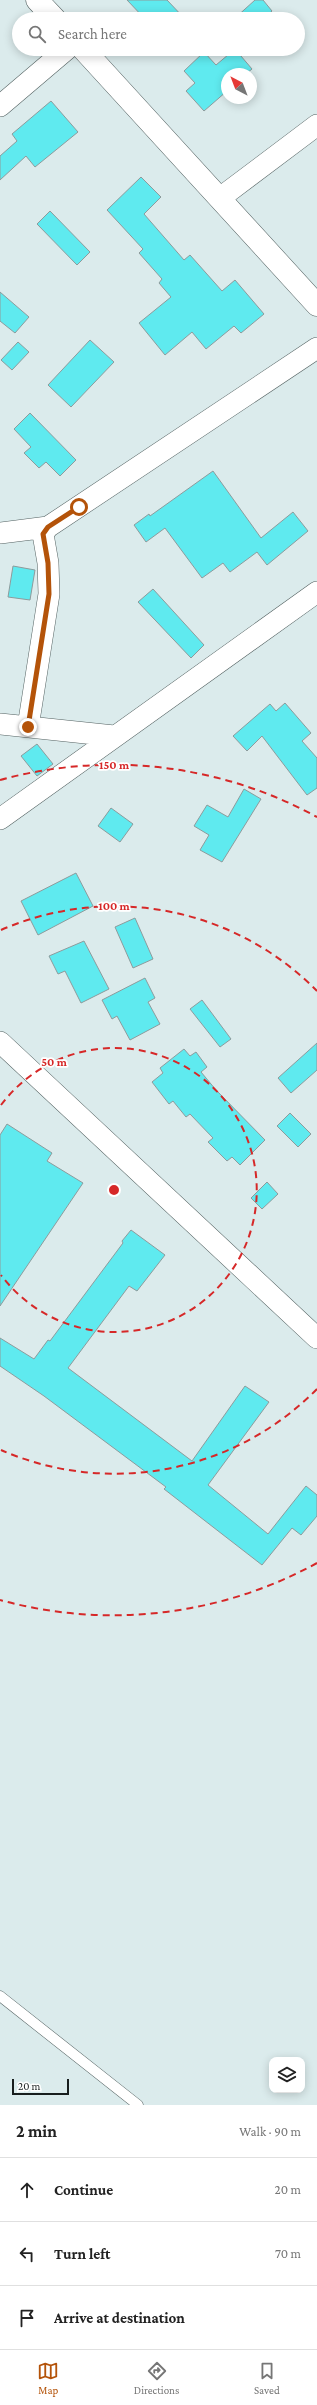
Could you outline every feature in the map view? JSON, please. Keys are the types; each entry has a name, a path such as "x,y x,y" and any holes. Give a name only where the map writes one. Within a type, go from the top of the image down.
{"street":[{"path":"37,0 48,12"},
{"path":"0,106 59,56"},
{"path":"89,56 317,305"},
{"path":"220,198 317,125"},
{"path":"28,727 49,594 48,563 43,534 48,527 317,348"},
{"path":"0,534 48,527"},
{"path":"0,819 317,592"},
{"path":"0,724 114,736"},
{"path":"0,1042 317,1338"}],"lane":[{"path":"0,1996 138,2105"}],"building":[{"path":"127,0 167,0 178,12 138,12"},
{"path":"255,0 263,0 272,11 271,12 242,12"},
{"path":"200,56 208,56 216,65 227,56 241,56 251,68 221,68 221,96 204,111 186,91 195,83 184,71"},
{"path":"51,101 78,132 35,167 26,156 0,180 0,156 17,141 12,134"},
{"path":"141,177 161,197 144,214 184,260 190,255 222,291 235,280 264,314 241,333 234,326 206,349 192,332 165,355 139,323 171,297 159,283 162,279 139,253 143,249 107,210"},
{"path":"50,211 90,252 77,265 37,224"},
{"path":"0,292 29,317 15,333 0,321"},
{"path":"90,340 114,362 71,407 48,385"},
{"path":"18,342 29,352 12,370 1,360"},
{"path":"30,413 76,460 60,476 46,462 39,468 24,453 31,447 14,429"},
{"path":"213,471 261,538 293,512 308,531 267,565 257,552 230,572 223,563 202,578 165,528 146,542 134,525 149,514 150,516"},
{"path":"13,566 35,570 30,600 8,597"},
{"path":"153,589 204,645 191,658 138,602"},
{"path":"285,703 311,733 302,741 317,758 317,788 307,795 262,736 247,751 233,736 270,704 276,711"},
{"path":"37,744 53,764 37,776 21,756"},
{"path":"244,789 261,799 222,862 200,850 209,835 194,826 207,805 228,817"},
{"path":"111,808 133,824 120,842 98,826"},
{"path":"76,873 93,906 38,935 21,901"},
{"path":"135,918 153,959 133,968 115,927"},
{"path":"84,941 109,989 81,1003 65,971 58,974 49,956"},
{"path":"145,978 155,998 148,1002 160,1024 130,1040 117,1016 112,1019 102,1000"},
{"path":"202,1000 231,1039 220,1047 190,1009"},
{"path":"317,1043 317,1070 291,1093 278,1078"},
{"path":"184,1049 190,1056 196,1052 207,1067 201,1072 216,1090 265,1140 240,1165 232,1157 227,1161 208,1142 213,1138 190,1114 186,1117 173,1101 169,1104 152,1082 163,1073 160,1068"},
{"path":"290,1113 311,1134 298,1147 277,1126"},
{"path":"7,1124 52,1153 47,1161 83,1183 0,1306 0,1135"},
{"path":"267,1182 278,1194 262,1209 251,1198"},
{"path":"131,1230 165,1255 137,1291 129,1286 68,1368 192,1461 245,1386 269,1402 208,1485 268,1534 306,1486 317,1495 317,1516 301,1535 292,1528 262,1565 164,1489 166,1487 44,1396 0,1366 0,1338 34,1359 48,1340 50,1341 123,1243 122,1241"}],"route":[{"path":"28,727 49,594 48,563 43,534 48,527 79,507"}]}
